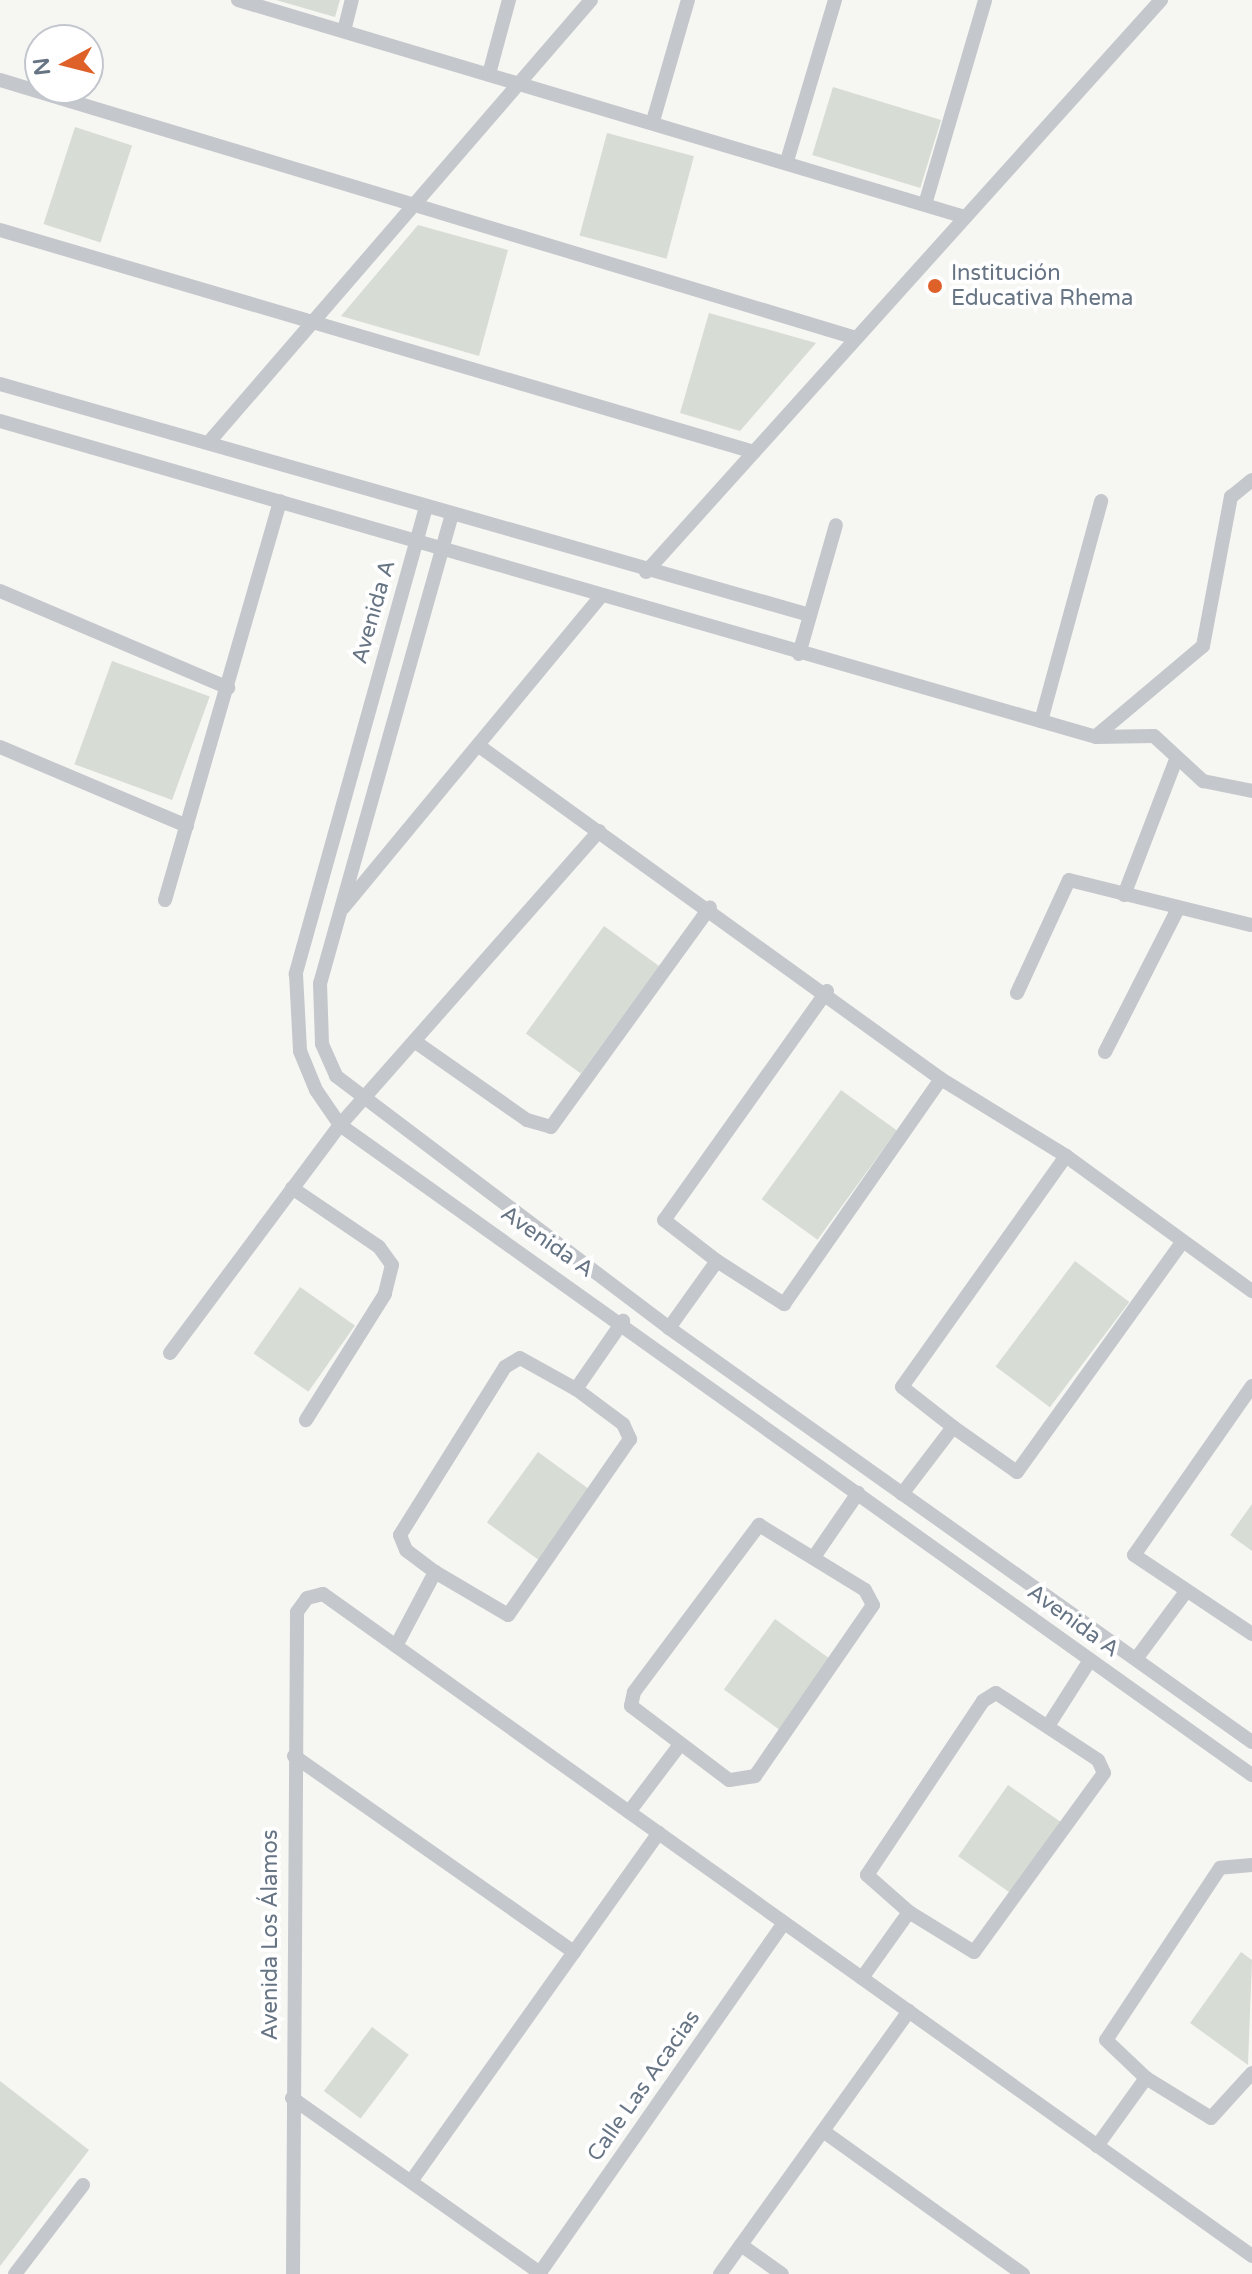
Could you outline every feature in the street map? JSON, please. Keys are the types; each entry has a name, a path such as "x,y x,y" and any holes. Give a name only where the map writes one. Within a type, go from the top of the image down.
{"street":[{"path":"238,0 926,201 965,217"},
{"path":"344,31 352,0"},
{"path":"489,74 509,0"},
{"path":"209,442 591,0"},
{"path":"653,121 688,0"},
{"path":"787,161 835,0"},
{"path":"926,201 985,0"},
{"path":"646,572 1161,0"},
{"path":"0,80 418,201 856,338"},
{"path":"0,230 754,452"},
{"path":"0,384 209,442 646,572 810,615"},
{"path":"0,421 280,501 442,553 1096,737 1154,736 1175,762 1203,781 1252,791"},
{"path":"1096,737 1203,646 1231,497 1252,480"},
{"path":"165,900 280,501"},
{"path":"1041,721 1101,501"},
{"name":"Avenida A","path":"426,507 296,974 300,1051 340,1125 623,1321 1252,1775"},
{"name":"Avenida A","path":"452,514 320,983 322,1044 336,1076 361,1101 669,1328 1252,1742"},
{"path":"799,654 836,525"},
{"path":"0,591 228,688"},
{"path":"340,911 599,598"},
{"path":"479,746 827,991 941,1079 1066,1156 1252,1291"},
{"path":"0,747 187,826"},
{"path":"1124,895 1175,762"},
{"path":"170,1353 340,1125 417,1043 599,831"},
{"path":"1017,993 1069,880 1251,925"},
{"path":"417,1043 527,1120 551,1127 710,907"},
{"path":"1105,1052 1178,909"},
{"path":"827,991 664,1220 717,1261 784,1304 941,1079"},
{"path":"1066,1156 902,1387 953,1427 1017,1472 1183,1241"},
{"path":"292,1188 379,1247 392,1265 385,1294 306,1420"},
{"path":"669,1328 717,1261"},
{"path":"576,1389 623,1321"},
{"path":"520,1358 576,1389 623,1424 630,1439 517,1611 494,1611 406,1550 404,1521 505,1367 520,1358"},
{"path":"1252,1386 1134,1555 1185,1593 1252,1634"},
{"path":"902,1494 953,1427"},
{"path":"871,1502 885,1482"},
{"path":"814,1557 858,1493"},
{"path":"773,1527 814,1557 865,1590 873,1605 866,1622 755,1776 729,1780 636,1716 634,1692 750,1530 773,1527"},
{"path":"435,1572 396,1646 1252,2256"},
{"path":"1136,1659 1185,1593"},
{"name":"Avenida Los Álamos","path":"293,2274 297,1612 307,1598 323,1594 396,1646"},
{"path":"1048,1726 1090,1660"},
{"path":"996,1693 1048,1726 1104,1773 985,1947 959,1946 909,1912 867,1875 983,1701 996,1693"},
{"path":"629,1812 679,1746"},
{"path":"294,1756 574,1952"},
{"path":"412,2180 659,1833"},
{"path":"1252,1865 1220,1868 1108,2028 1113,2053 1146,2078 1211,2118 1224,2113 1252,2073"},
{"path":"862,1978 909,1912"},
{"name":"Calle Las Acacias","path":"540,2273 784,1923"},
{"path":"720,2274 909,2011"},
{"path":"1097,2146 1146,2078"},
{"path":"292,2098 540,2273"},
{"path":"823,2131 1023,2274"},
{"path":"15,2274 83,2185"},
{"path":"741,2245 782,2274"}],"shaded area":[{"path":"276,0 340,0 335,17"},
{"path":"833,87 941,120 920,188 812,155"},
{"path":"75,127 132,146 101,243 43,224"},
{"path":"607,133 694,156 666,259 580,235"},
{"path":"418,225 508,250 479,356 341,316"},
{"path":"709,313 816,343 740,431 680,413"},
{"path":"112,661 210,697 172,800 74,764"},
{"path":"604,926 659,966 581,1074 526,1034"},
{"path":"841,1090 897,1131 817,1240 762,1199"},
{"path":"1075,1261 1129,1302 1050,1407 996,1366"},
{"path":"300,1287 355,1325 308,1392 254,1353"},
{"path":"538,1452 593,1492 542,1562 487,1522"},
{"path":"1252,1504 1252,1551 1230,1535"},
{"path":"775,1619 833,1661 782,1732 724,1689"},
{"path":"1008,1785 1063,1823 1013,1895 958,1856"},
{"path":"1241,1952 1252,1960 1248,2065 1190,2023"},
{"path":"372,2027 409,2055 361,2119 324,2091"},
{"path":"0,2081 89,2150 0,2266"}],"place":[{"name":"Institución Educativa Rhema","path":"935,286"}]}
